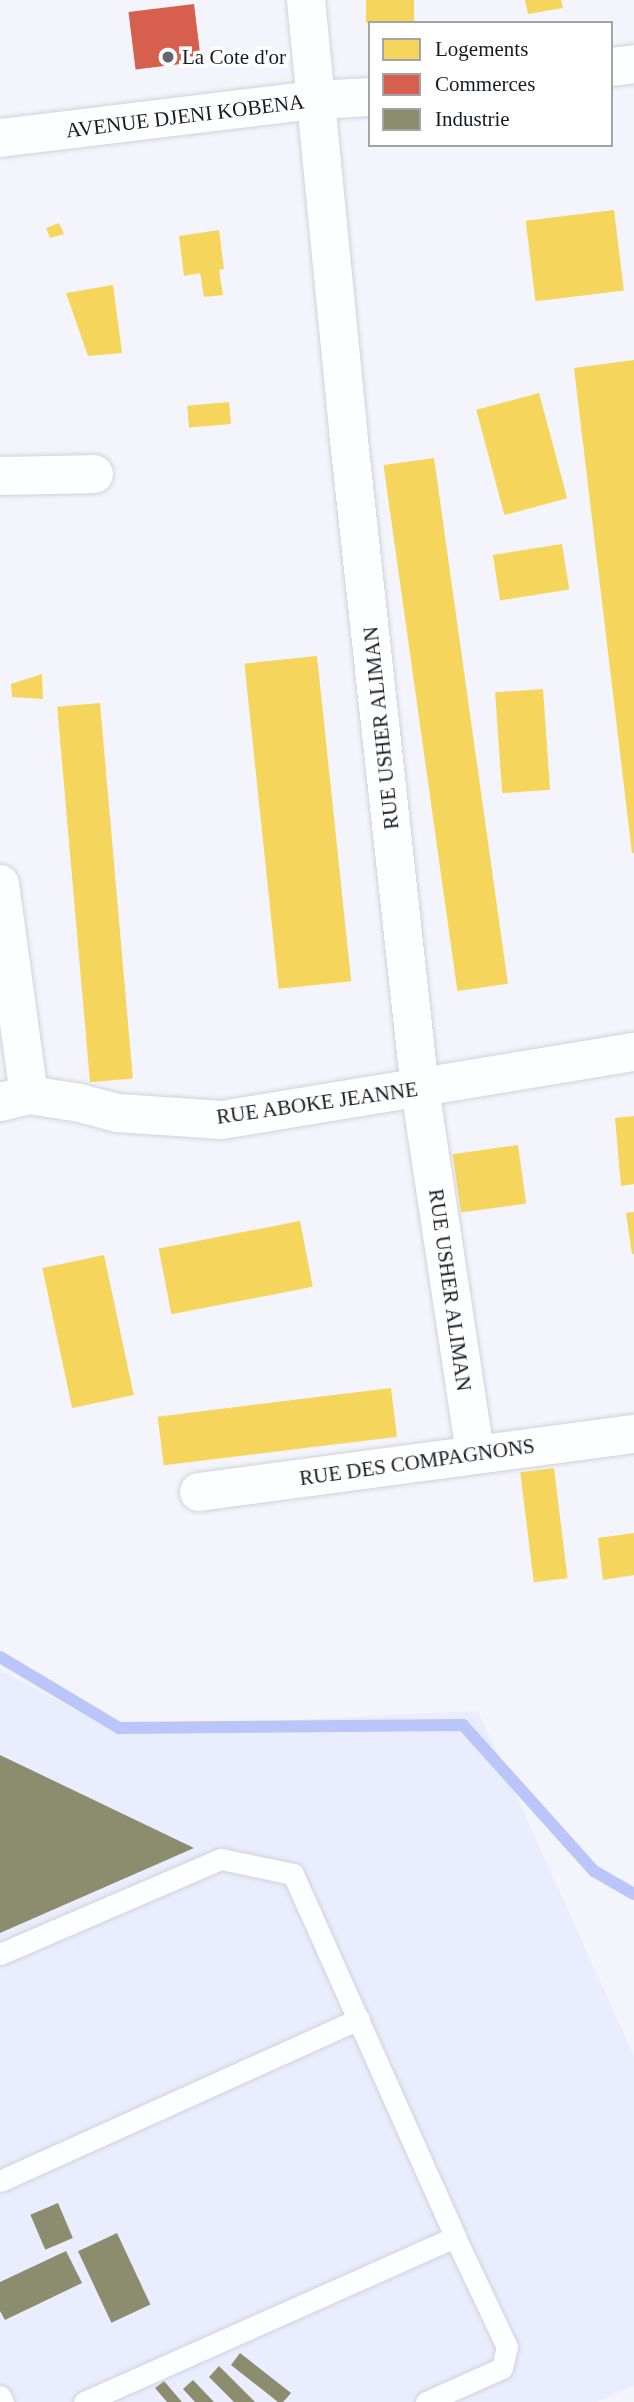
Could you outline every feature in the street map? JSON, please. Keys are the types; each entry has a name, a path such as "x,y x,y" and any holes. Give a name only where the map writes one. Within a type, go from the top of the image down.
{"street":[{"name":"RUE USHER ALIMAN","path":"306,0 348,430 421,1089 475,1453"},
{"path":"613,67 634,64"},
{"name":"AVENUE DJENI KOBENA","path":"0,138 315,100 368,97"},
{"path":"0,476 94,474"},
{"path":"0,884 15,1099"},
{"name":"RUE ABOKE JEANNE","path":"15,1099 80,1103 118,1113 222,1120 634,1052"},
{"name":"RUE DES COMPAGNONS","path":"199,1492 475,1453 634,1434"}],"lane":[{"path":"0,1954 221,1859 293,1874 507,2347 502,2368 426,2402"},
{"path":"0,2181 359,2019"},
{"path":"84,2402 455,2237"},
{"path":"0,2396 3,2402"}],"shaded area":[{"path":"0,1670 112,1729 478,1711 634,2056 634,2386 596,2402 0,2402"}],"building: Logements":[{"path":"366,0 414,0 414,21 366,23"},
{"path":"525,0 561,0 563,8 528,14"},
{"path":"614,210 624,290 536,301 526,221"},
{"path":"59,223 64,234 50,238 46,228"},
{"path":"219,230 224,269 219,270 223,295 204,297 200,273 184,276 179,236"},
{"path":"113,285 122,353 88,356 66,293"},
{"path":"634,360 634,853 632,853 574,368"},
{"path":"539,393 567,498 504,515 476,410"},
{"path":"229,402 231,424 189,428 187,406"},
{"path":"434,458 508,984 457,991 383,465"},
{"path":"562,544 569,589 500,600 493,555"},
{"path":"317,656 351,981 279,989 244,664"},
{"path":"42,674 43,699 12,697 11,684"},
{"path":"543,689 550,790 502,793 495,692"},
{"path":"100,703 133,1079 90,1082 57,707"},
{"path":"634,1116 634,1184 621,1186 615,1118"},
{"path":"518,1145 526,1203 461,1213 453,1154"},
{"path":"634,1212 634,1254 632,1254 626,1213"},
{"path":"300,1221 313,1287 171,1314 159,1248"},
{"path":"104,1255 134,1395 72,1408 42,1268"},
{"path":"391,1388 397,1437 164,1465 158,1417"},
{"path":"554,1468 568,1578 534,1582 520,1472"},
{"path":"634,1533 634,1575 603,1580 598,1538"}],"building: Commerces":[{"path":"194,4 201,62 136,70 128,12"}],"building: Industrie":[{"path":"0,1755 194,1848 0,1933"},
{"path":"58,2203 73,2238 45,2250 30,2215"},
{"path":"117,2233 150,2305 111,2323 78,2251"},
{"path":"66,2251 82,2283 5,2320 0,2311 0,2282"},
{"path":"240,2353 291,2393 283,2402 278,2402 231,2365"},
{"path":"219,2366 255,2402 234,2402 209,2377"},
{"path":"193,2380 214,2402 195,2402 183,2389"},
{"path":"164,2381 182,2402 167,2402 155,2388"}],"waterway":[{"path":"0,1657 119,1728 463,1725 594,1871 634,1894"}],"place":[{"name":"La Cote d'or","path":"168,57"}]}
